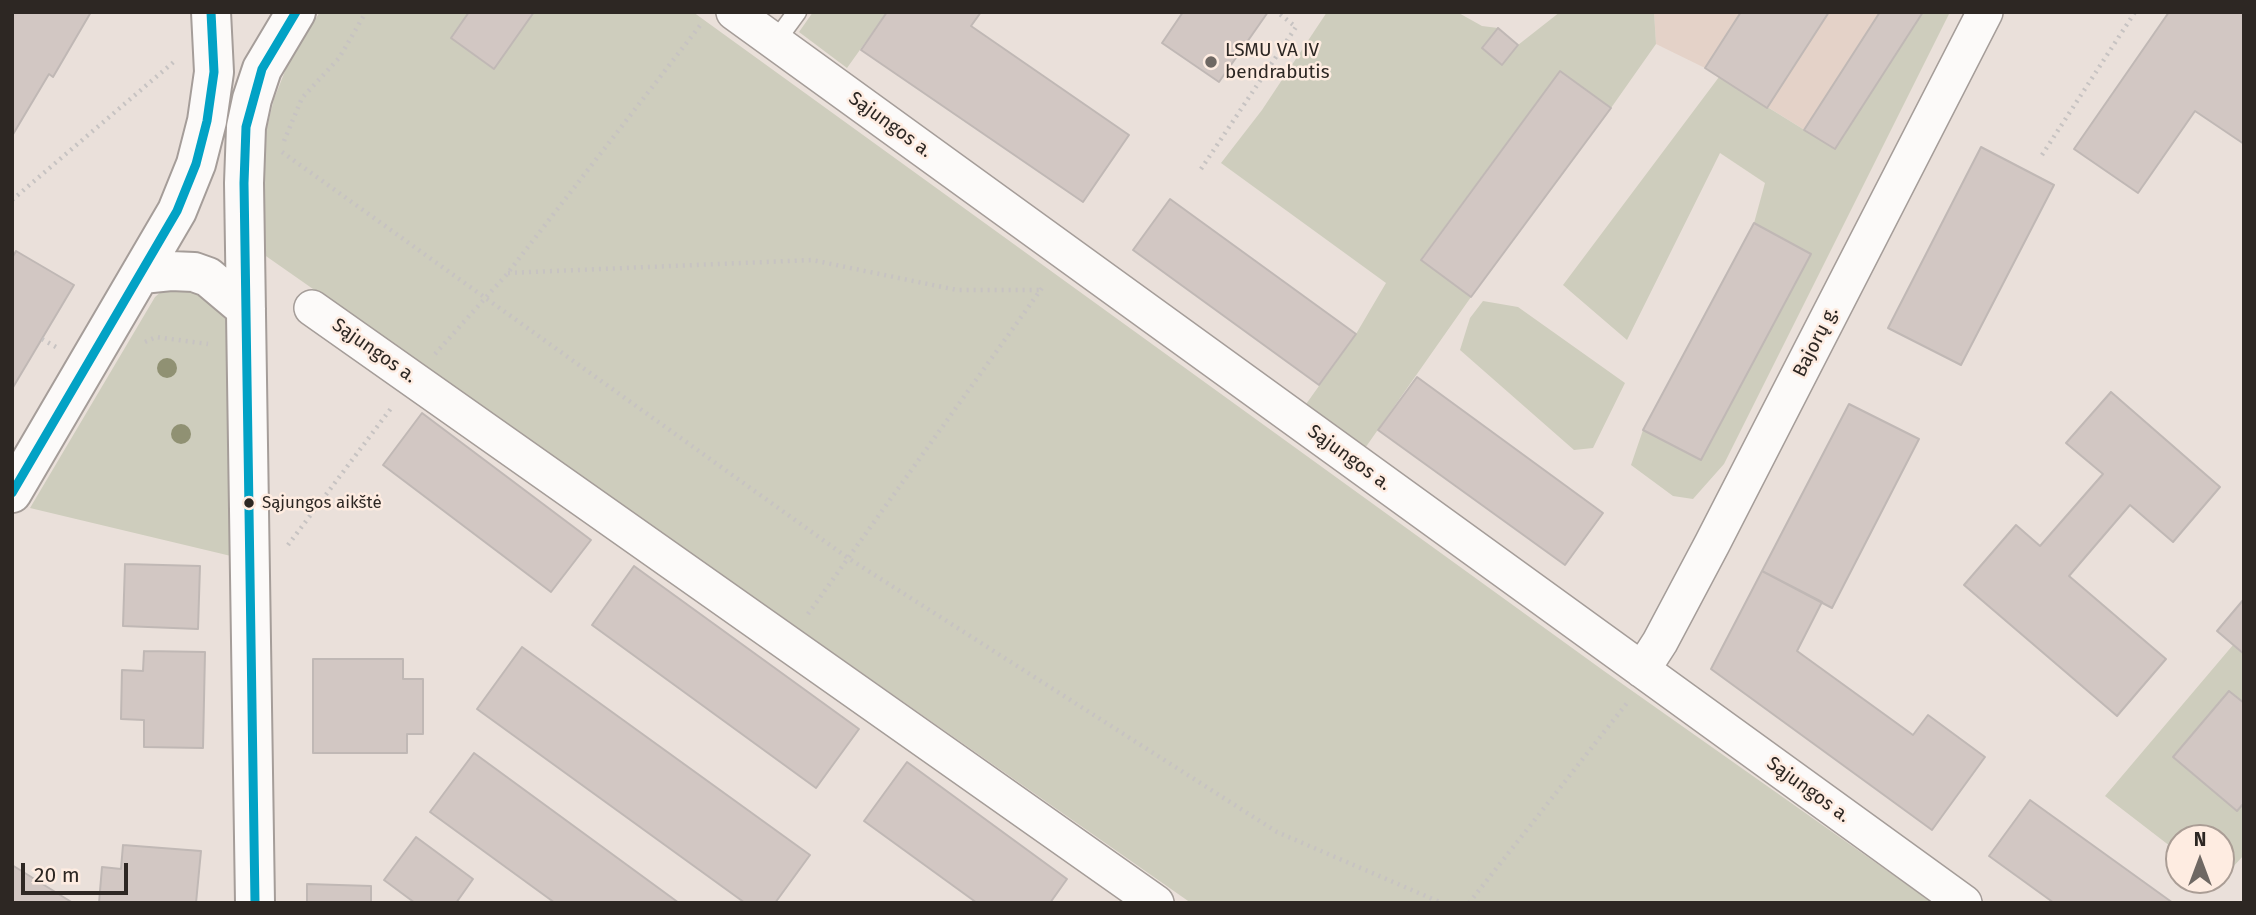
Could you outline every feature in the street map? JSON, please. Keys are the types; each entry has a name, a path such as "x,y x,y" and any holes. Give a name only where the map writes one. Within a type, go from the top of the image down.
{"street":[{"name":"Sąjungos a.","path":"734,12 1964,903"},
{"name":"Bajorų g.","path":"1642,670 1660,642 1712,544 1985,12"},
{"path":"255,903 244,183 247,127 252,99 262,69 295,14"},
{"path":"12,493 177,211 196,164 207,121 214,72 212,21"},
{"path":"142,274 194,272 208,277 246,309"},
{"name":"Sąjungos a.","path":"312,308 1156,903"}],"lane":[{"path":"775,42 797,12"}],"path":[{"path":"366,12 339,58 302,98 280,150 848,558 1277,832 1442,903"},
{"path":"285,549 413,379 507,274 710,12"},
{"path":"1201,169 1296,27 1276,12"},
{"path":"2042,155 2135,12"},
{"path":"12,200 212,21"},
{"path":"788,643 1067,254"},
{"path":"507,274 813,260 957,290 1041,290"},
{"path":"1469,903 1632,697 1653,713 1670,690"}],"shaded area":[{"path":"320,12 693,12 1604,671 1933,903 1191,903 263,254 261,151 274,99 291,56"},
{"path":"813,12 887,12 847,68 799,32"},
{"path":"1327,12 1457,12 1482,26 1498,28 1482,48 1501,64 1518,45 1560,12 1654,12 1656,44 1611,108 1560,71 1421,259 1471,297 1363,451 1304,407 1356,334 1386,283 1221,163 1262,110"},
{"path":"1654,12 1923,12 1835,149 1705,68 1656,44"},
{"path":"1923,12 1950,12 1724,464 1693,499 1673,496 1631,465 1643,430 1701,460 1811,254 1754,223 1765,183 1720,153 1627,340 1563,285 1719,77 1835,149"},
{"path":"188,284 221,307 227,318 231,556 30,508 155,297 163,290"},
{"path":"1483,301 1518,307 1625,383 1593,448 1574,450 1460,350 1470,318"},
{"path":"2233,645 2244,654 2244,703 2229,691 2174,757 2237,810 2244,803 2244,855 2235,865 2235,824 2165,824 2165,842 2105,796"}],"building":[{"path":"12,12 91,12 53,77 49,74 12,136"},
{"path":"469,12 534,12 494,69 451,38"},
{"path":"887,12 981,12 971,26 1129,135 1083,202 861,50"},
{"name":"LSMU VA IV bendrabutis","path":"1183,12 1268,12 1219,82 1162,43"},
{"path":"1741,12 1829,12 1767,108 1705,68"},
{"path":"1880,12 1923,12 1835,149 1804,130"},
{"path":"2169,12 2244,12 2244,144 2195,111 2138,193 2074,149"},
{"path":"1498,28 1518,45 1502,65 1482,48"},
{"path":"1560,71 1611,108 1471,297 1421,260"},
{"path":"1981,147 2054,185 1961,365 1888,328"},
{"path":"1170,199 1356,334 1319,385 1133,250"},
{"path":"1754,223 1811,254 1701,460 1643,430"},
{"path":"16,251 74,285 12,389 12,258"},
{"path":"1417,377 1603,513 1565,565 1378,430"},
{"path":"2111,392 2220,487 2173,542 2130,505 2069,576 2166,659 2117,716 1964,585 2016,525 2040,546 2103,474 2066,443"},
{"path":"1849,404 1919,439 1832,608 1762,571"},
{"path":"422,413 591,540 551,592 383,465"},
{"path":"125,564 200,566 198,629 123,626"},
{"path":"634,566 859,729 816,788 592,625"},
{"path":"1762,571 1822,602 1797,651 1913,735 1928,715 1985,757 1932,830 1711,669"},
{"path":"2244,599 2244,654 2217,631"},
{"path":"522,647 810,855 775,903 745,903 477,709"},
{"path":"144,651 205,652 203,748 144,747 144,720 121,719 122,670 143,671"},
{"path":"313,659 403,659 403,679 423,679 423,734 407,734 407,753 313,753"},
{"path":"2229,691 2244,703 2244,803 2237,811 2173,757"},
{"path":"474,753 679,903 555,903 430,812"},
{"path":"907,762 1067,879 1050,903 977,903 864,821"},
{"path":"2030,800 2173,903 2054,903 1989,856"},
{"path":"416,837 473,879 456,903 415,903 384,880"},
{"path":"123,845 201,851 196,903 99,903 102,867 121,869"},
{"path":"12,865 73,903 12,903"},
{"path":"307,884 371,886 371,903 307,903"}],"transit line":[{"path":"12,493 177,211 196,164 207,121 214,72 211,12"},
{"path":"255,903 244,183 246,127 262,69 296,12"}],"place":[{"name":"LSMU VA IV bendrabutis","path":"1211,62"},
{"name":"Sąjungos aikštė","path":"249,503"}]}
